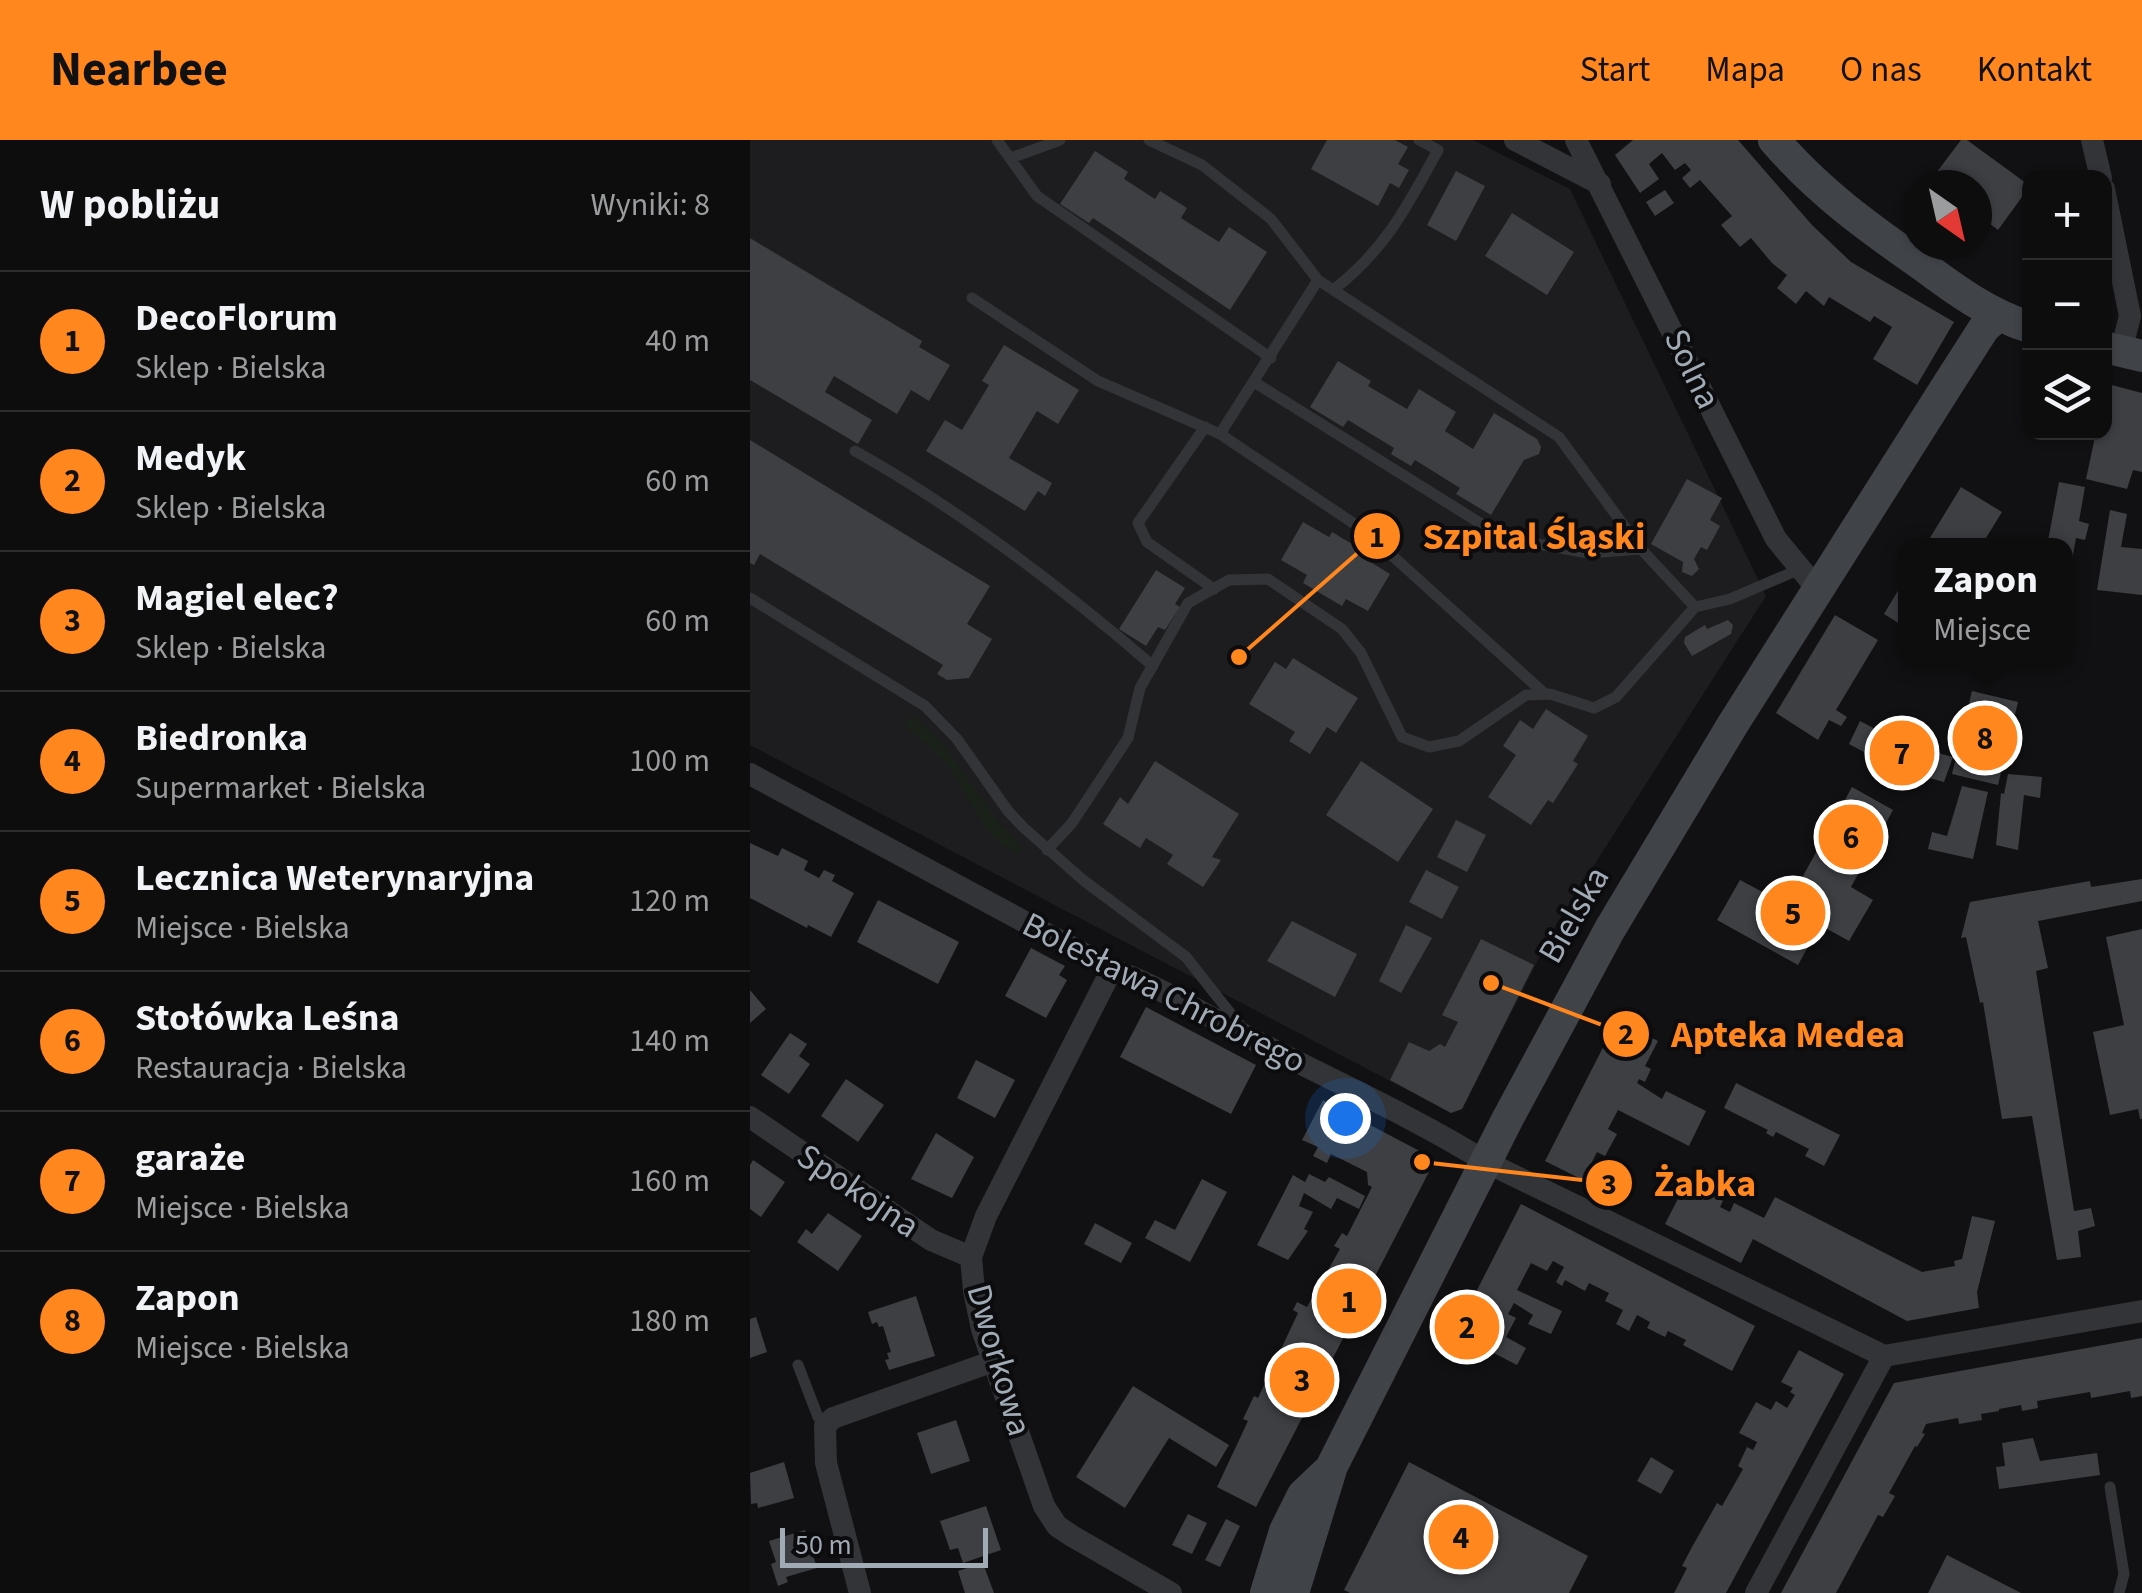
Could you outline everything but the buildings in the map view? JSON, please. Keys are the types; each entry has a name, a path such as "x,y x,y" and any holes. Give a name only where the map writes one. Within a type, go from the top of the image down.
{"street":[{"path":"1514,140 1600,184"},
{"path":"1774,140 1836,205 1940,279 1998,315 2022,324"},
{"path":"2092,140 2099,170"},
{"name":"Solna","path":"1584,143 1600,184 1776,540 1810,579"},
{"path":"2112,229 2130,316 2122,351"},
{"name":"Bielska","path":"1293,1593 1332,1466 1486,1162 1610,930 1734,724 1810,579 1984,328 1998,315"},
{"name":"Bolesława Chrobrego","path":"750,774 1112,968 1148,982 1449,1139 1486,1162 1884,1356"},
{"name":"Dworkowa","path":"1112,968 986,1216 971,1256 982,1329 1044,1506 1058,1526 1171,1593"},
{"name":"Spokojna","path":"750,1117 931,1240 971,1256"},
{"path":"1756,1593 1884,1356 2142,1311"},
{"path":"860,1593 826,1464 824,1426 833,1418 994,1361"},
{"path":"1266,1593 1285,1531 1303,1495 1332,1466"}],"lane":[{"path":"997,140 1037,196 1271,358"},
{"path":"1011,158 1060,140"},
{"path":"1149,140 1202,166 1271,219 1318,280 1559,437 1641,548 1695,607"},
{"path":"1333,290 1363,267 1394,230 1438,150 1419,140"},
{"path":"1220,434 1318,280"},
{"path":"972,298 1098,382 1220,434 1366,531 1545,694"},
{"path":"1254,382 1504,538 1588,553 1641,548"},
{"path":"1204,427 1138,523 1147,542 1214,588"},
{"path":"855,451 924,490 1082,604 1153,666"},
{"path":"1047,850 1072,824 1128,738 1140,688 1188,603 1229,580 1268,579 1342,629 1362,652 1402,737 1429,747 1459,741 1526,695 1545,694 1594,708 1616,697 1695,607 1810,579"},
{"path":"750,598 926,706 970,755 1008,811 1047,850 1186,957 1249,1038"},
{"path":"798,1365 824,1426"},
{"path":"2110,1487 2124,1574 2119,1593"}],"shaded area":[{"path":"750,140 1473,140 1570,189 1766,596 1557,923 1462,1109 1451,1113 750,745"},
{"path":"911,715 948,752 1022,853 999,843 989,832 947,765 905,727"}],"place":[{"name":"Szpital Śląski","path":"1239,657"},
{"name":"Zapon","path":"1985,738"},
{"name":"garaże","path":"1902,753"},
{"name":"Stołówka Leśna","path":"1851,837"},
{"name":"Lecznica Weterynaryjna","path":"1793,913"},
{"name":"Apteka Medea","path":"1491,983"},
{"name":"Żabka","path":"1422,1162"},
{"name":"DecoFlorum","path":"1349,1301"},
{"name":"Medyk","path":"1467,1327"},
{"name":"Magiel elec?","path":"1302,1380"},
{"name":"Biedronka","path":"1461,1537"}]}
